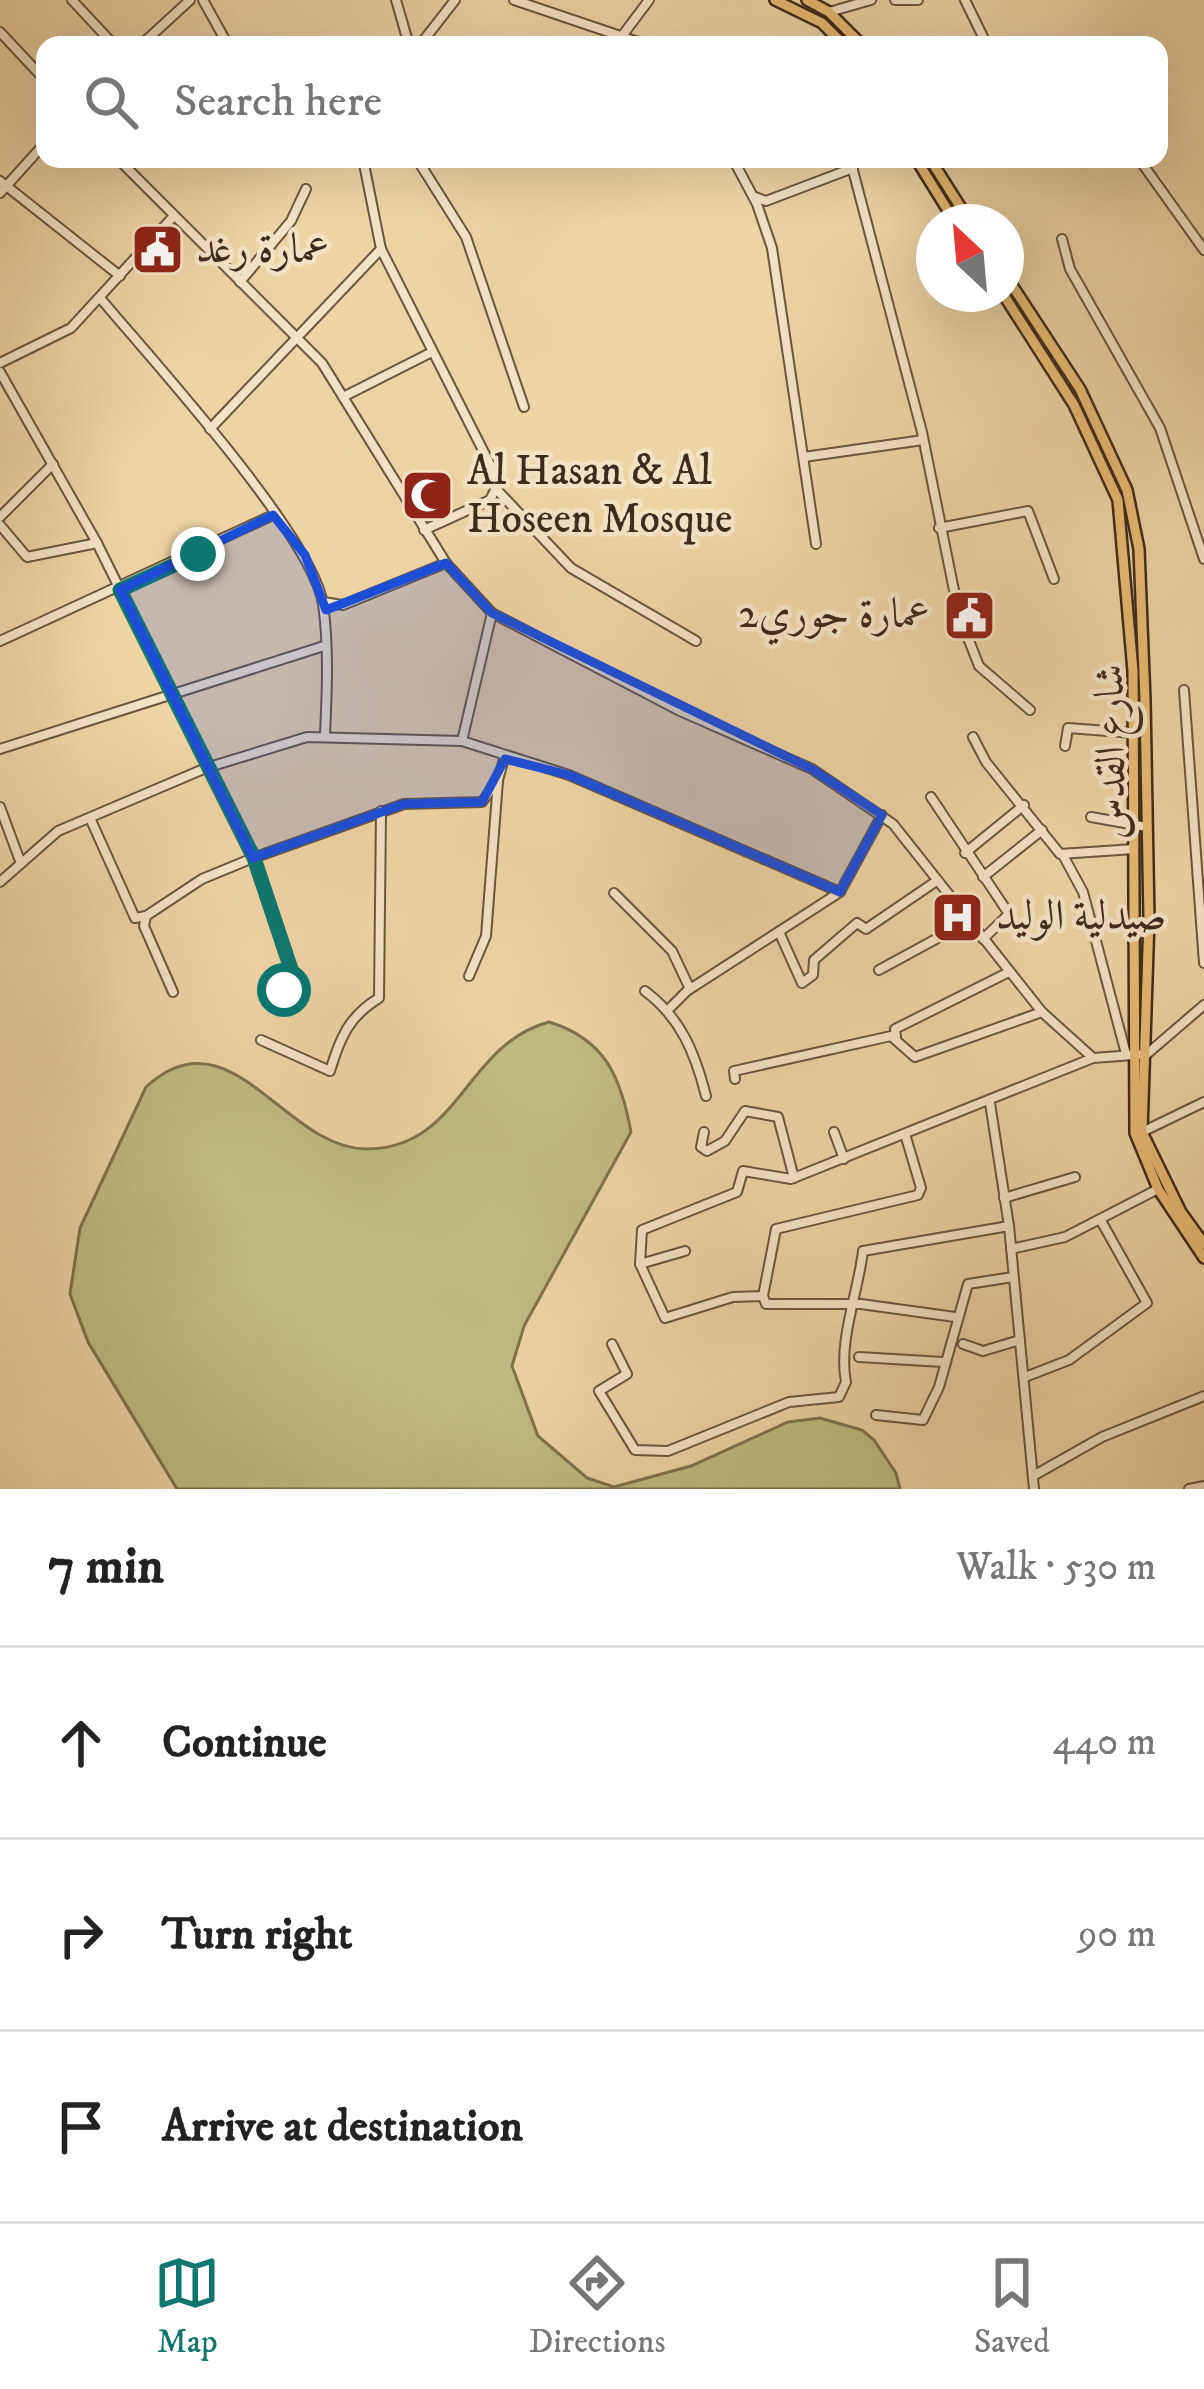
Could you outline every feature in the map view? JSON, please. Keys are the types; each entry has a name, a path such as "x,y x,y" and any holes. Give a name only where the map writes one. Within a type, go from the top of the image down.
{"main road":[{"path":"775,0 822,23 835,36"},
{"path":"807,0 829,12 853,36"},
{"path":"921,168 943,204"},
{"path":"935,168 958,204"},
{"path":"930,184 942,181"},
{"name":"شارع القدس","path":"1024,303 1080,388 1126,490 1138,549 1141,827 1135,1132 1158,1190 1204,1258"},
{"name":"شارع القدس","path":"1015,312 1074,405 1118,500 1141,827 1135,849 1142,1132"},
{"path":"1142,1132 1203,1240"}],"street":[{"path":"72,0 106,36"},
{"path":"151,36 190,0"},
{"path":"203,0 223,36"},
{"path":"396,0 406,36"},
{"path":"429,36 455,0"},
{"path":"514,0 622,35 649,0"},
{"path":"829,12 871,0"},
{"path":"895,0 918,0"},
{"path":"965,0 983,36"},
{"path":"0,32 36,70"},
{"path":"36,152 2,186 120,276"},
{"path":"126,168 172,218 300,338 343,397 446,563 492,613 678,710 812,769 882,815 1042,1012 1093,1058"},
{"path":"365,168 381,249 480,441 498,491 571,568 696,641"},
{"path":"423,168 466,237 524,407"},
{"path":"738,168 772,248 816,544"},
{"path":"753,197 766,201 841,168"},
{"path":"853,168 971,650 1002,689 1030,710"},
{"path":"1146,168 1204,249"},
{"path":"240,282 291,221 306,189"},
{"path":"0,362 57,338 100,299 172,218"},
{"path":"1062,239 1070,269 1160,428 1204,559"},
{"path":"210,429 381,249"},
{"path":"100,299 210,429 305,555 323,602 325,734"},
{"path":"343,397 432,352"},
{"path":"0,372 98,544 169,696 254,858 293,975 284,990 273,989"},
{"path":"804,458 923,440"},
{"path":"53,464 0,521 27,557 98,544"},
{"path":"424,530 498,491"},
{"path":"939,528 1028,511 1054,579"},
{"path":"0,641 120,590 273,515"},
{"path":"323,602 343,604 446,563"},
{"path":"462,741 492,613"},
{"path":"0,749 324,646"},
{"path":"1184,690 1204,964"},
{"path":"1065,746 1069,728 1134,733"},
{"path":"0,882 58,831 206,768 325,734 462,741 504,759 569,775 840,892"},
{"path":"973,737 986,762 1063,856 1083,892 1137,1054"},
{"path":"470,976 485,936 498,780 504,759"},
{"path":"90,818 135,918 146,916 202,880 381,811 404,804 482,802 498,780"},
{"path":"931,797 1009,914 983,939"},
{"path":"965,854 1024,805"},
{"path":"0,807 20,861"},
{"path":"261,1040 330,1071 340,1038 356,1011 379,998 381,811"},
{"path":"669,1010 690,989 840,892 882,815"},
{"path":"1091,817 1141,827"},
{"path":"982,877 1042,830"},
{"path":"1063,856 1135,849"},
{"path":"779,932 802,982 813,975 814,960 857,923 866,929 935,883"},
{"path":"614,893 672,951 690,989"},
{"path":"146,916 145,929 173,992"},
{"path":"879,970 969,921"},
{"path":"1009,972 895,1029 896,1037 915,1058 1042,1012"},
{"path":"645,991 669,1010 698,1067 706,1096"},
{"path":"763,1296 733,1297 665,1318 640,1264 642,1230 737,1192 743,1171 794,1178 1093,1058 1137,1054 1204,1005"},
{"path":"735,1079 734,1071 896,1037"},
{"path":"1142,1132 1204,1102"},
{"path":"990,1103 1010,1226 1034,1489"},
{"path":"704,1132 701,1147 707,1151 725,1141 745,1111 778,1117 794,1178"},
{"path":"834,1132 844,1159"},
{"path":"905,1135 921,1188 918,1195 776,1229 763,1296 766,1304 857,1305 955,1317"},
{"path":"1004,1198 1075,1177"},
{"path":"1011,1249 1066,1237 1158,1190"},
{"path":"1024,1377 1070,1360 1148,1303 1100,1220"},
{"path":"611,1344 627,1374 598,1391 604,1403 635,1450 668,1450 789,1402 838,1397 846,1382 840,1362 857,1305 863,1251 1010,1226"},
{"path":"640,1264 685,1251"},
{"path":"876,1415 923,1420 939,1387 968,1284 1013,1276"},
{"path":"963,1344 982,1351 1020,1340"},
{"path":"860,1357 943,1362"},
{"path":"1032,1477 1102,1437 1204,1396"},
{"path":"1189,1489 1204,1486"}],"highlighted area":[{"path":"273,515 305,555 326,610 446,563 492,613 812,769 882,815 840,892 569,775 505,759 482,802 404,804 253,858 120,590"}],"shaded area":[{"path":"549,1022 584,1039 607,1063 622,1094 631,1132 524,1326 512,1366 538,1436 587,1478 614,1487 691,1466 788,1422 820,1418 862,1430 874,1440 896,1473 900,1489 177,1489 88,1342 70,1294 80,1228 146,1087 176,1067 204,1064 231,1072 337,1143 366,1149 398,1144 443,1115 498,1052 521,1034"}],"place":[{"name":"عمارة رغد","path":"157,250"},
{"name":"Al Hasan & Al Hoseen Mosque","path":"428,496"},
{"name":"عمارة جوري2","path":"969,615"},
{"name":"صيدلية الوليد","path":"957,917"}],"route":[{"path":"198,554 120,590 254,858 293,975 284,990"}]}
